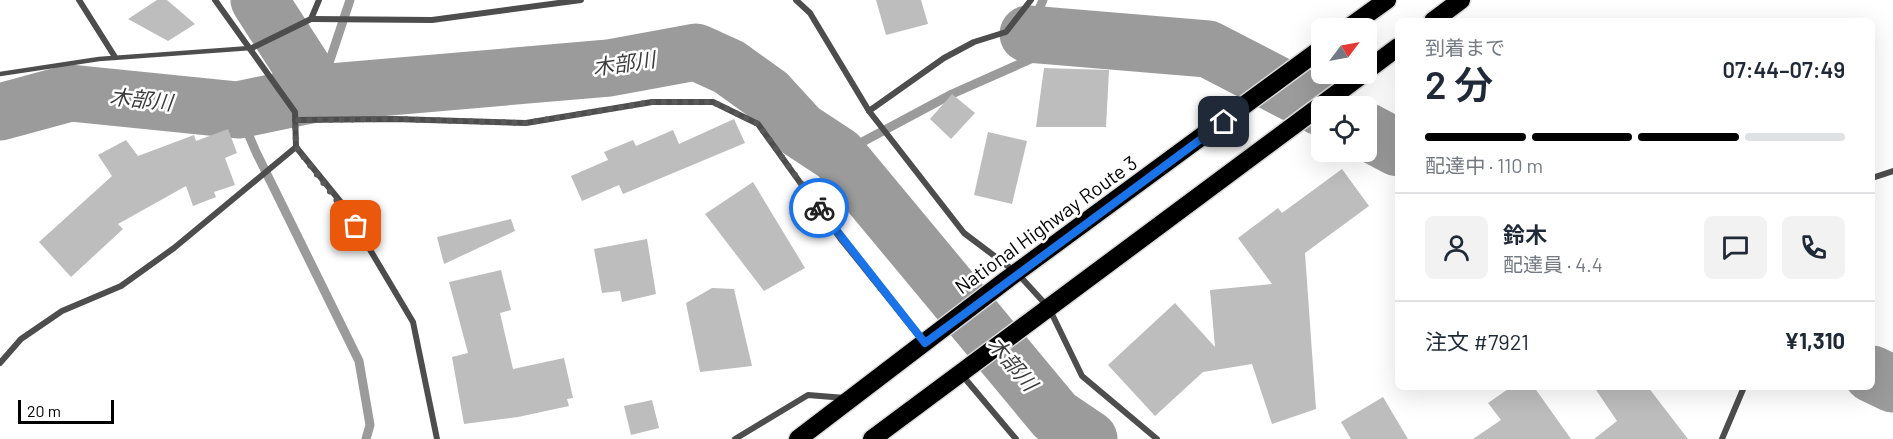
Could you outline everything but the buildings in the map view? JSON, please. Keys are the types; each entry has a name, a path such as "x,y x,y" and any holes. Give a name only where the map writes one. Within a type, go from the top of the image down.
{"highway":[{"path":"1362,18 1387,0"},
{"path":"1437,18 1461,0"},
{"path":"1377,63 1392,52"},
{"name":"National Highway Route 3","path":"798,439 1011,277 1311,56"},
{"path":"872,439 1349,84"}],"street":[{"path":"79,0 115,57"},
{"path":"215,0 252,48 295,112 296,147 344,207 413,322 437,439"},
{"path":"311,20 319,0"},
{"path":"252,48 311,20 432,20 581,0"},
{"path":"796,0 810,13 869,111 964,233 1011,277 1043,313 1082,376 1157,439"},
{"path":"869,111 944,58 974,42 1006,32 1031,0"},
{"path":"295,120 395,119 526,123 652,102 713,102 758,124 840,238 931,338"},
{"path":"0,363 21,339 62,311 121,286 296,147"},
{"path":"1875,177 1893,171"},
{"path":"962,374 1016,439"},
{"path":"1722,439 1743,390"},
{"path":"735,439 808,395 851,398"}],"lane":[{"path":"0,74 115,57 252,48"}],"waterway":[{"path":"259,0 319,93"},
{"path":"319,93 350,0"},
{"path":"838,155 952,94 1074,40 1028,34 1043,0"},
{"path":"1028,34 1208,49 1311,102"},
{"name":"木部川","path":"0,112 70,93 238,110 319,93 609,68 696,52 729,67 768,95 800,130 838,155 1055,416 1089,439"},
{"path":"238,110 256,152 359,361 370,425 366,439"},
{"path":"1377,137 1395,146"},
{"path":"1875,375 1893,384"}],"way so far":[{"path":"356,226 344,207 296,147 295,120 395,119 526,123 652,102 713,102 758,124 819,208"}],"route":[{"path":"819,208 840,238 925,343 1005,281 1224,122"}]}
